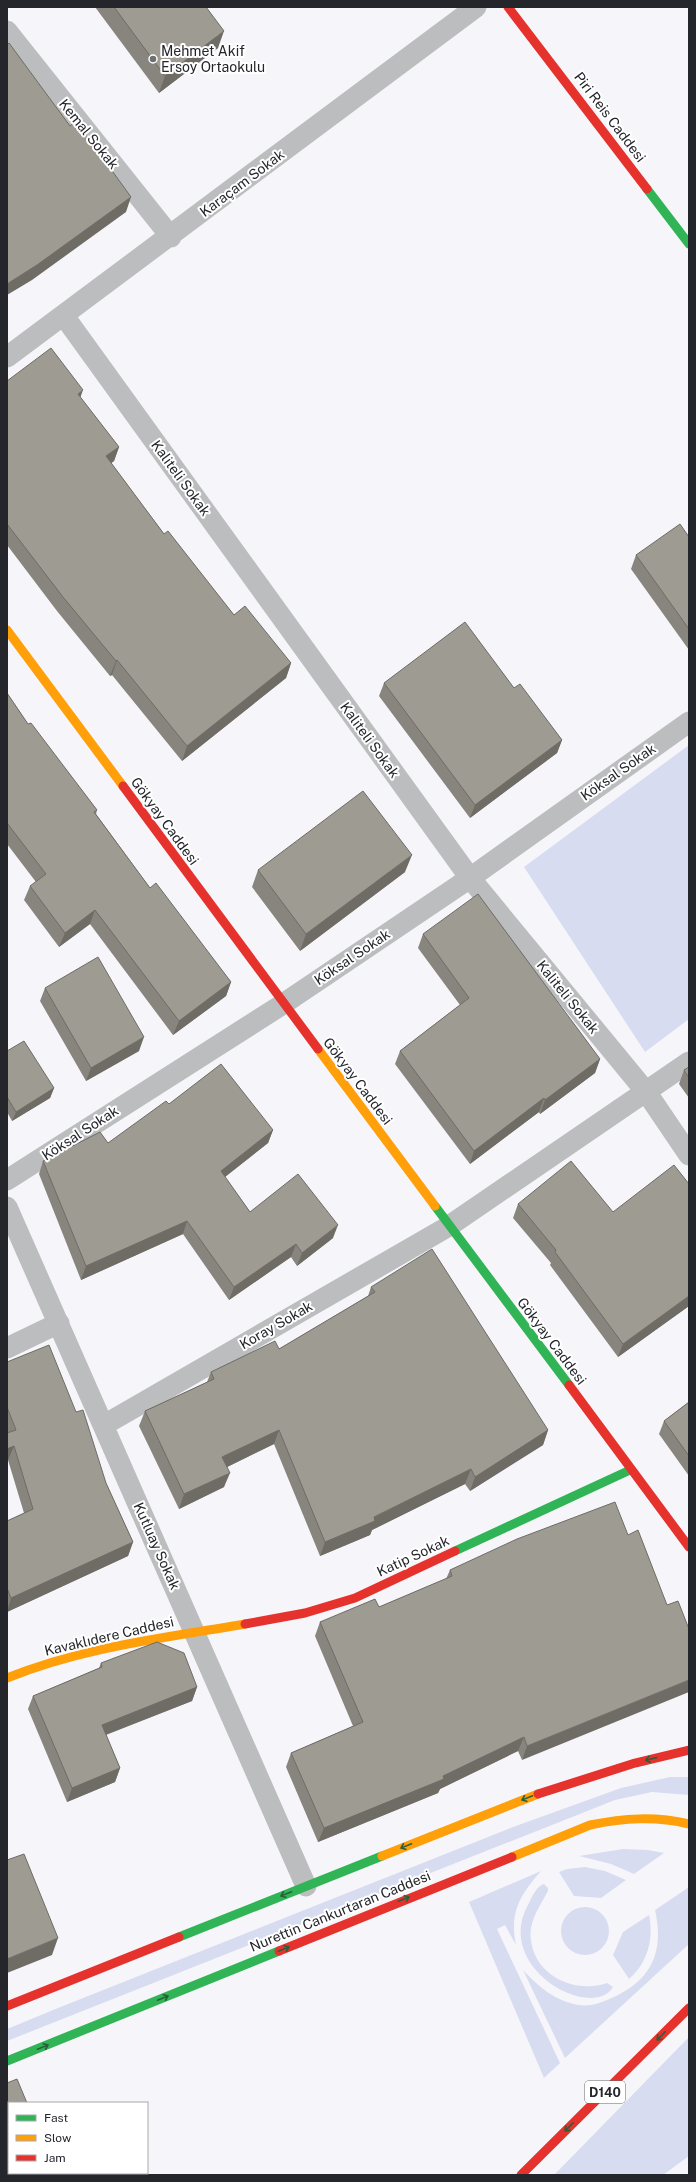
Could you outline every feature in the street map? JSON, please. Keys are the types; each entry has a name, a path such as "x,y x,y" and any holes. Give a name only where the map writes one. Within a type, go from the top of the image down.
{"main road":[{"name":"Piri Reis Caddesi","path":"508,7 689,244"},
{"name":"Gökyay Caddesi","path":"7,630 283,1004 689,1547"},
{"name":"Katip Sokak","path":"195,1631 284,1617 355,1598 630,1470"},
{"name":"Kavaklıdere Caddesi","path":"7,1678 34,1667 114,1646 195,1631"},
{"path":"7,2006 558,1786 634,1763 688,1750"},
{"name":"Nurettin Cankurtaran Caddesi","path":"7,2061 590,1825 620,1818 646,1816 669,1819 689,1824"},
{"name":"D140","path":"521,2175 689,2008"}],"street":[{"name":"Karaçam Sokak","path":"7,357 64,316 476,7"},
{"name":"Kemal Sokak","path":"7,31 171,236"},
{"name":"Kaliteli Sokak","path":"64,316 470,878 647,1093 689,1155"},
{"name":"Köksal Sokak","path":"7,1180 283,1004 470,878 689,722"},
{"name":"Koray Sokak","path":"104,1425 449,1226 647,1093 689,1062"},
{"name":"Kutluay Sokak","path":"7,1207 306,1886"},
{"path":"7,1348 59,1323"}],"shaded area":[{"path":"689,745 689,1019 645,1052 524,867"},
{"path":"670,1777 689,1777 689,1795 652,1792 615,1800 7,2041 7,2029 58,2008 513,1827 621,1788"},
{"path":"623,1849 648,1850 664,1853 634,1874 611,1864 579,1856"},
{"path":"585,1867 605,1871 626,1880 601,1898 574,1896 559,1872 567,1869"},
{"path":"541,1871 522,1896 518,1904 514,1923 516,1945 505,1925 497,1929 560,2063 544,2078 469,1902"},
{"path":"544,1884 548,1888 548,1891 535,1914 531,1927 531,1940 534,1953 548,1972 558,1979 570,1984 582,1986 595,1986 607,1983 613,1987 602,1996 586,1998 568,1993 549,1982 534,1967 523,1948 521,1927 532,1897 537,1889"},
{"path":"689,1887 689,1944 565,2058 523,1970 535,1982 555,1997 570,2003 592,2005 614,1997 627,1990 638,1981 652,1962 658,1938 655,1910"},
{"path":"580,1907 590,1907 599,1911 605,1917 608,1922 608,1940 599,1951 590,1955 580,1955 571,1951 565,1945 561,1936 561,1926 565,1917 571,1911"},
{"path":"649,1915 651,1932 648,1950 636,1973 629,1979 613,1955 623,1932"},
{"path":"689,2037 689,2156 663,2175 554,2175"}],"building":[{"path":"114,7 206,7 224,31 165,76"},
{"path":"9,43 70,126 76,121 131,197 37,265 7,284 7,45"},
{"path":"51,348 83,390 78,394 119,447 106,456 164,534 168,531 234,615 245,606 291,663 187,746 117,660 116,661 63,597 7,524 7,381"},
{"path":"680,524 689,537 689,629 636,555"},
{"path":"465,622 514,688 520,684 562,740 475,805 384,683"},
{"path":"7,693 28,724 31,723 97,810 94,812 150,888 156,883 231,982 179,1021 95,910 65,933 30,886 46,874 7,823"},
{"path":"363,791 412,855 306,934 258,870"},
{"path":"478,894 600,1059 545,1100 544,1098 474,1151 400,1051 469,998 423,934"},
{"path":"98,957 144,1037 91,1068 45,988"},
{"path":"24,1041 54,1088 16,1112 7,1097 7,1051"},
{"path":"221,1064 273,1130 221,1171 250,1212 298,1174 338,1225 302,1253 296,1244 234,1287 187,1221 86,1266 43,1161 100,1132 108,1143 166,1101 169,1104"},
{"path":"689,1067 689,1078 684,1070"},
{"path":"571,1161 613,1212 674,1165 689,1184 689,1296 623,1344 555,1252 556,1250 518,1204"},
{"path":"432,1249 548,1430 475,1477 471,1469 374,1517 375,1521 325,1542 279,1430 222,1457 230,1473 184,1494 145,1411 214,1379 211,1372 275,1341 279,1349 375,1292 371,1287"},
{"path":"49,1345 76,1412 83,1410 106,1483 133,1542 11,1598 7,1588 7,1521 33,1509 14,1446 7,1449 7,1433 16,1430 7,1407 7,1362"},
{"path":"689,1402 689,1456 664,1421"},
{"path":"615,1502 628,1535 638,1530 667,1605 678,1601 689,1629 689,1680 527,1746 524,1737 443,1776 444,1779 324,1828 291,1753 363,1722 320,1622 375,1599 379,1607 452,1576 450,1570 517,1539"},
{"path":"157,1642 184,1653 197,1687 102,1725 120,1768 72,1788 33,1696 102,1667 101,1663"},
{"path":"24,1854 58,1938 7,1959 7,1860"},
{"path":"17,2079 27,2102 8,2102 8,2174 57,2175 7,2175 7,2083"}],"traffic: fast":[{"path":"647,189 689,244"},
{"path":"435,1206 569,1385"},
{"path":"455,1551 630,1470"},
{"path":"179,1937 382,1856"},
{"path":"7,2061 279,1951"}],"traffic: slow":[{"path":"7,630 123,786"},
{"path":"318,1049 435,1206"},
{"path":"7,1678 65,1658 95,1651 245,1624"},
{"path":"382,1856 538,1794"},
{"path":"512,1857 590,1825 627,1819 652,1819 676,1821 689,1824"}],"traffic: jam":[{"path":"508,7 647,189"},
{"path":"123,786 318,1049"},
{"path":"569,1385 689,1547"},
{"path":"245,1624 305,1613 355,1598 455,1551"},
{"path":"538,1794 635,1763 689,1750"},
{"path":"279,1951 512,1857"},
{"path":"7,2006 179,1937"},
{"path":"521,2175 689,2008"}],"place":[{"name":"Mehmet Akif Ersoy Ortaokulu","path":"153,59"}]}
